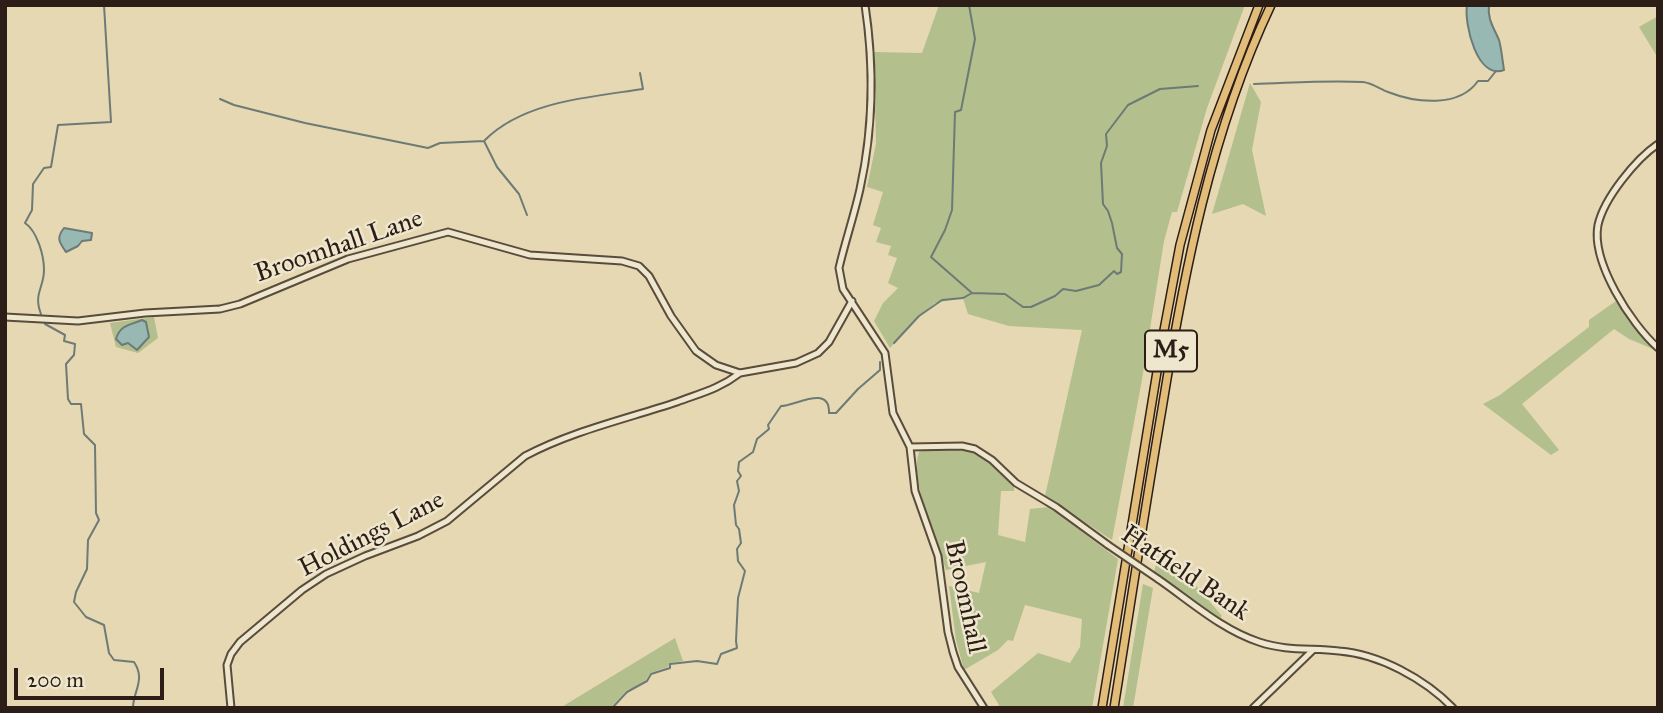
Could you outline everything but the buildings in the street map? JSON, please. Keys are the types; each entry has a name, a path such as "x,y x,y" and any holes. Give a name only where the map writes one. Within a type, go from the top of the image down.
{"highway":[{"name":"M5","path":"1102,708 1159,354 1180,245 1211,130 1259,5"},
{"name":"M5","path":"1114,708 1171,350 1191,248 1224,129 1248,58 1271,5"}],"street":[{"path":"864,5 870,71 868,133 860,188 839,268 844,289 886,353 893,413 910,447"},
{"path":"1658,144 1638,160 1606,206 1598,234 1606,270 1619,299 1632,320 1658,348"},
{"name":"Broomhall Lane","path":"5,317 78,321 145,313 220,309 240,304 348,259 448,232 530,255 622,261 639,266 649,276 671,316 696,351 716,365 740,373"},
{"path":"740,373 796,363 818,353 833,336 852,301"},
{"name":"Holdings Lane","path":"231,708 226,673 231,654 240,642 318,579 342,566 438,527 463,510 524,456 536,450 594,428 719,388 740,373"},
{"name":"Hatfield Bank","path":"910,447 962,446 975,449 992,460 1016,483 1056,507 1244,637 1284,649 1346,651 1366,656 1392,666 1438,694 1453,708"},
{"name":"Broomhall","path":"910,447 915,491 940,565 953,652 958,667 984,708"},
{"path":"1253,708 1313,650"}],"green space":[{"path":"939,5 1245,5 1207,108 1177,212 1172,212 1164,241 1112,540 1045,496 1082,330 1009,326 968,314 963,298 935,303 919,316 890,348 874,321 883,303 898,288 888,283 897,258 888,255 891,246 876,242 881,228 873,225 883,192 867,187 876,144 874,52 922,53"},
{"path":"1658,16 1658,58 1639,27"},
{"path":"1250,83 1261,102 1252,150 1266,216 1243,204 1212,214"},
{"path":"1616,301 1636,330 1658,351 1629,339 1614,329 1522,404 1559,450 1551,455 1483,404 1500,395 1589,327 1589,320"},
{"path":"154,317 158,338 138,353 116,347 110,323"},
{"path":"968,450 981,455 1014,484 1014,491 1001,491 998,535 1025,542 1030,509 1049,507 1118,559 1092,708 995,708 999,705 991,692 1038,653 1070,663 1080,647 1082,619 1025,605 1013,641 1008,640 998,650 964,670 956,640 949,586 979,593 986,562 946,570 925,511 918,478 919,452"},
{"path":"1158,556 1192,581 1222,616 1220,619 1154,572"},
{"path":"1143,584 1153,588 1133,708 1123,708"},
{"path":"675,638 683,661 670,663 668,667 650,673 646,680 627,690 610,708 560,708"}],"water":[{"path":"1467,5 1489,5 1490,19 1499,40 1504,70 1495,71 1486,67 1480,59 1470,37"},
{"path":"64,228 92,233 91,240 82,241 66,252 59,240"},
{"path":"142,320 146,322 149,337 137,350 128,343 122,345 116,339 123,328"}],"waterway":[{"path":"41,314 38,296 44,276 43,257 36,237 25,223 32,210 33,184 44,168 51,167 58,125 111,122 104,5"},
{"path":"969,5 975,39 961,110 955,112 952,210 931,257 972,293"},
{"path":"1254,84 1363,82 1399,96 1436,101 1460,96 1478,81 1488,81 1496,71"},
{"path":"485,140 501,127 538,109 580,98 643,89 640,73"},
{"path":"894,343 919,316 942,300 963,298 972,293 1005,294 1023,307 1031,307 1055,296 1063,289 1076,291 1099,285 1114,271 1117,274 1121,272 1122,254 1117,248 1112,223 1103,204 1101,163 1107,146 1106,134 1128,105 1160,89 1198,86"},
{"path":"220,99 305,123 428,148 440,143 484,141 497,167 519,194 527,215"},
{"path":"45,324 65,335 64,341 75,344 74,355 66,364 68,399 71,404 81,404 84,434 95,445 96,513 99,520 88,540 87,569 74,602 86,617 104,625 109,653 114,660 134,662 139,680 133,708"},
{"path":"612,708 627,692 647,681 651,674 670,668 670,664 697,661 717,664 721,654 737,648 738,598 745,571 738,561 737,549 741,543 734,505 739,491 737,481 741,476 738,471 739,462 753,452 757,439 769,429 768,425 781,406 818,398 828,404 829,413 836,413 880,370 880,362"}]}
